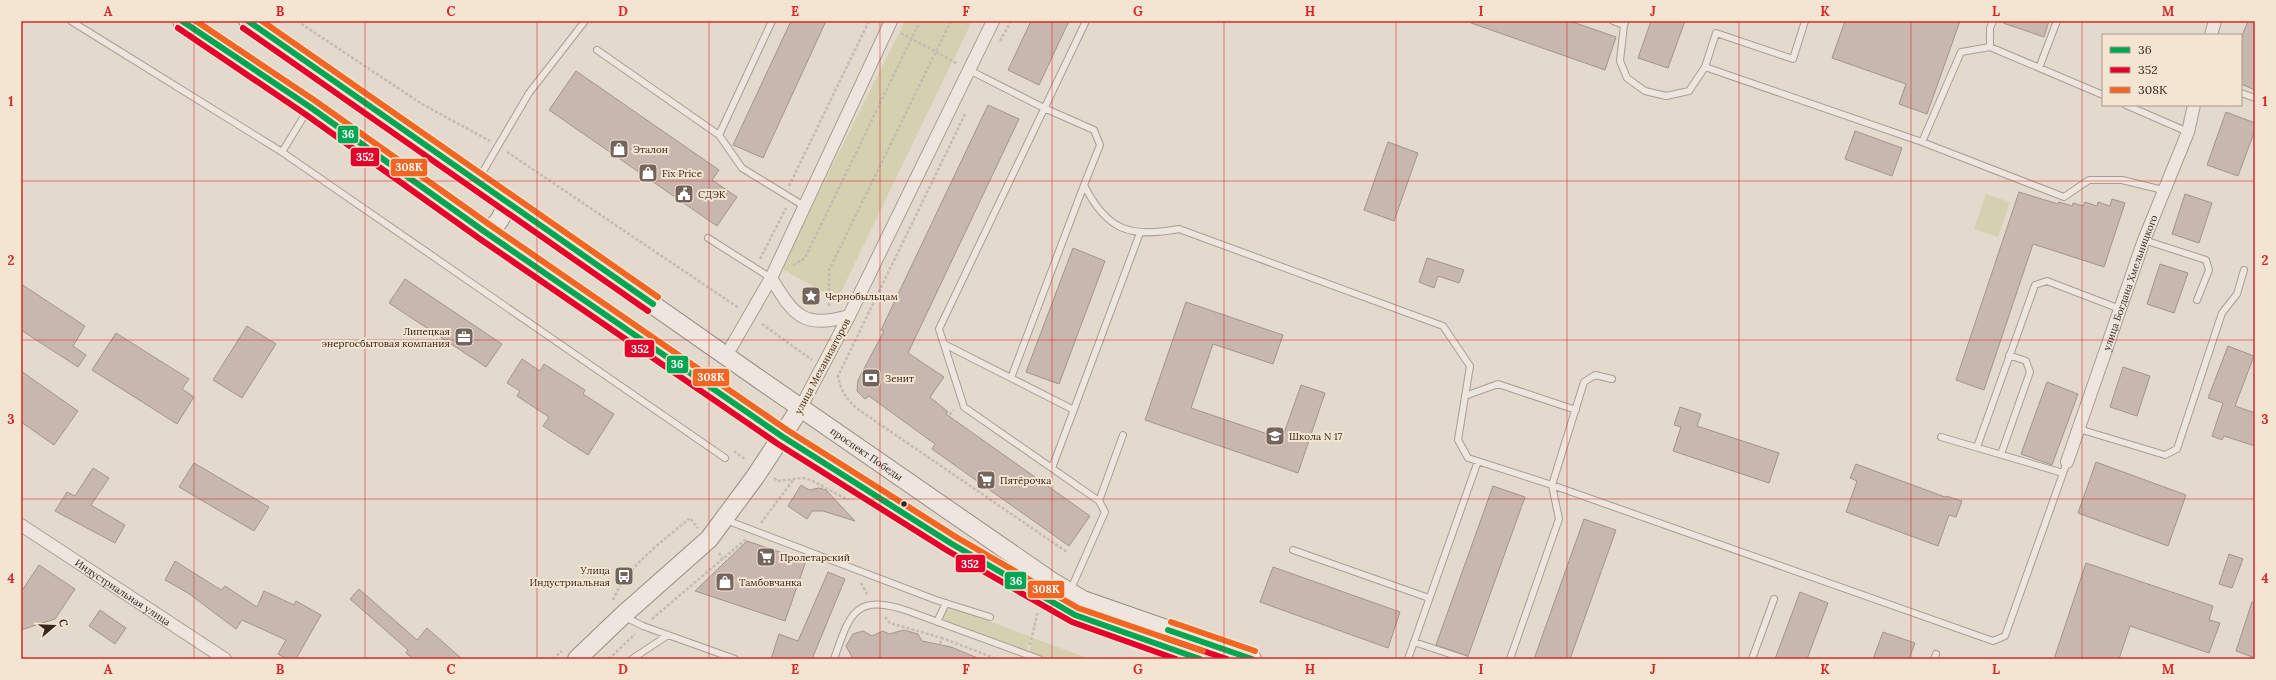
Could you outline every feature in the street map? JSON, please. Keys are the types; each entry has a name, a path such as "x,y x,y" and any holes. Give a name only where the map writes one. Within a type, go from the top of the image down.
{"main road":[{"path":"182,21 310,107 486,232 783,437 952,544 1075,615 1200,659"},
{"name":"проспект Победы","path":"248,21 506,200 726,356 1069,592 1083,600 1252,659"},
{"path":"486,232 494,227 500,220 506,200"},
{"name":"улица Механизаторов","path":"577,659 622,616 709,539 783,437 801,407"}],"street":[{"name":"улица Механизаторов","path":"801,407 849,316 993,21"},
{"path":"2210,34 2215,21"},
{"path":"726,356 771,278 890,23"},
{"name":"улица Богдана Хмельницкого","path":"2065,467 2144,240 2163,190 2188,132 2194,106"},
{"path":"771,278 789,307 812,321 830,321 849,316"},
{"name":"Индустриальная улица","path":"21,525 225,659"}],"lane":[{"path":"71,21 282,152 725,458"},
{"path":"477,180 529,93 586,21"},
{"path":"719,135 772,21"},
{"path":"1069,592 1105,512 1100,501 964,407 939,329 1086,21"},
{"path":"1613,21 1625,23 1620,61 1627,78 1645,91 1666,96 1689,91 1705,66 1716,33 1793,60 1805,21"},
{"path":"1990,47 1990,28 1992,21"},
{"path":"2039,68 2057,21"},
{"path":"1922,142 1961,52 1990,47 2102,95"},
{"path":"598,50 719,135 742,168 804,206"},
{"path":"1705,66 1922,142 2064,197 2089,180 2122,180 2163,190"},
{"path":"969,70 1044,108 1094,130 1100,145 1011,378"},
{"path":"2242,93 2255,98"},
{"path":"2128,106 2188,132"},
{"path":"282,152 310,107"},
{"path":"1084,185 1093,202 1105,216 1121,228 1140,234 1179,229 1443,326 1470,366 1458,440 1468,458 1552,485 1994,641 2005,636 2065,467 2001,454 1941,437"},
{"path":"1052,468 1140,234"},
{"path":"708,238 771,278"},
{"path":"2144,240 2206,260 2209,270 2197,300"},
{"path":"2078,429 2165,455 2177,449 2222,313 2237,294 2244,270"},
{"path":"1977,447 2035,285 2047,281 2120,309"},
{"path":"944,344 1074,410"},
{"path":"2001,454 2030,372 2026,361 2009,355"},
{"path":"1510,659 1559,519 1552,485 1584,382 1595,375 1612,380"},
{"path":"1465,396 1498,384 1576,410"},
{"path":"1100,501 1122,435"},
{"path":"1408,659 1478,461"},
{"path":"724,520 946,603 990,616"},
{"path":"1293,550 1429,598"},
{"path":"1752,659 1774,599"},
{"path":"937,622 946,603"},
{"path":"834,659 849,618 860,609 872,604 892,606 1039,659"},
{"path":"622,616 643,626 735,659"},
{"path":"632,659 668,635"},
{"path":"1414,642 1465,659"}],"path":[{"path":"297,21 422,104 498,145 742,310"},
{"path":"756,268 786,208 785,194 869,21"},
{"path":"771,278 805,258 920,21"},
{"path":"830,321 830,270 951,21"},
{"path":"1000,42 1011,21"},
{"path":"890,23 912,38 969,70"},
{"path":"966,112 838,376 841,388 849,401 859,410 1067,552"},
{"path":"762,324 813,361"},
{"path":"777,481 803,478 811,480"},
{"path":"609,659 643,626 749,536"},
{"path":"1026,654 1040,607"},
{"path":"937,653 942,638 997,659"}],"shaded area":[{"path":"905,21 972,21 837,300 781,268"},
{"path":"1986,194 2010,202 1998,237 1974,229"},
{"path":"947,605 1031,637 1026,653 939,621"},
{"path":"1033,638 1090,659 1042,659 1028,654"}],"building":[{"path":"791,21 826,21 763,158 733,145"},
{"path":"1031,21 1069,21 1039,85 1008,70"},
{"path":"1471,21 1570,21 1616,37 1605,70 1471,23"},
{"path":"1651,21 1685,21 1668,68 1638,58"},
{"path":"1845,21 1960,21 1927,114 1899,104 1906,84 1832,58"},
{"path":"2003,21 2049,21 2044,37 2003,23"},
{"path":"2248,21 2255,21 2255,90 2242,84 2242,36"},
{"path":"576,71 719,170 712,180 737,197 717,226 549,110"},
{"path":"988,105 1019,119 908,353 944,377 930,397 948,412 946,414 1090,516 1069,546 932,449 935,444 869,396 865,399 857,391 858,380 884,331 881,330"},
{"path":"2226,112 2255,123 2255,130 2238,176 2207,165"},
{"path":"1855,131 1902,148 1892,176 1845,159"},
{"path":"1388,142 1418,153 1394,221 1364,210"},
{"path":"2019,192 2058,204 2059,202 2072,206 2073,203 2083,206 2085,202 2097,206 2098,202 2110,206 2112,199 2125,203 2104,267 2033,244 1984,390 1956,380"},
{"path":"2185,194 2212,203 2199,243 2172,234"},
{"path":"1073,248 1105,261 1059,384 1026,372"},
{"path":"1427,258 1464,270 1459,283 1438,276 1434,288 1419,282"},
{"path":"2160,264 2188,273 2174,313 2147,304"},
{"path":"405,279 502,344 486,367 389,303"},
{"path":"21,284 85,326 73,346 86,355 78,367 21,330"},
{"path":"1186,302 1283,335 1273,364 1213,344 1191,408 1282,439 1301,385 1325,393 1298,473 1145,420"},
{"path":"247,326 276,344 242,398 213,380"},
{"path":"116,333 189,379 182,389 194,397 177,424 92,370"},
{"path":"2228,346 2254,356 2235,406 2255,413 2255,446 2224,436 2222,440 2212,436 2223,403 2208,398"},
{"path":"522,359 540,371 544,364 585,390 583,394 614,414 588,455 543,426 549,417 517,396 520,391 507,383"},
{"path":"2123,367 2150,376 2137,416 2110,407"},
{"path":"21,371 78,411 54,445 21,422"},
{"path":"2047,382 2078,394 2052,465 2021,454"},
{"path":"1680,407 1701,414 1697,426 1779,453 1769,483 1673,451 1681,427 1674,425"},
{"path":"2096,462 2186,495 2168,546 2078,513"},
{"path":"194,463 269,507 254,531 179,487"},
{"path":"1856,464 1945,497 1946,496 1962,501 1956,517 1949,515 1938,546 1846,512 1857,481 1850,478"},
{"path":"93,468 109,478 91,505 125,525 115,543 55,511 67,492 75,496"},
{"path":"801,485 809,490 819,488 826,490 855,521 823,511 812,511 807,519 788,506"},
{"path":"1493,486 1525,497 1468,656 1436,645"},
{"path":"1584,519 1616,530 1570,659 1534,659"},
{"path":"747,541 806,561 785,621 695,591"},
{"path":"2229,554 2243,559 2232,588 2219,584"},
{"path":"175,561 221,590 225,586 257,607 264,591 294,605 296,601 321,615 296,659 287,659 278,654 286,640 242,620 236,629 188,593 165,580"},
{"path":"2086,563 2213,606 2209,620 2220,623 2209,653 2130,626 2119,659 2054,659"},
{"path":"39,565 75,589 55,619 21,630 21,592"},
{"path":"1273,567 1400,612 1388,648 1260,602"},
{"path":"828,572 845,579 812,659 771,659 779,634 798,641"},
{"path":"359,589 417,640 427,628 462,659 413,659 406,653 408,650 350,599"},
{"path":"1800,592 1828,603 1807,659 1775,659"},
{"path":"2252,602 2255,603 2255,658 2236,651"},
{"path":"100,610 126,628 115,644 89,626"},
{"path":"904,630 918,634 922,641 951,647 980,659 853,659 846,646 853,634 863,631 872,636 883,631 889,634"},
{"path":"1883,632 1915,643 1909,659 1873,659"}],"transit line":[{"name":"36","path":"182,21 310,107 485,232 783,437 952,544 1075,615 1200,659"},
{"name":"308К","path":"196,21 314,100 490,225 787,430 956,537 1078,608 1203,651"},
{"name":"36","path":"248,21 653,304"},
{"name":"308К","path":"262,21 658,297"},
{"name":"352","path":"178,28 305,114 480,239 778,444 948,551 1072,622 1176,659"},
{"name":"352","path":"243,28 648,311"},
{"name":"308К","path":"1171,622 1255,651"},
{"name":"36","path":"1168,630 1252,659"},
{"name":"352","path":"1165,638 1227,659"}],"place":[{"name":"Эталон","path":"619,149"},
{"name":"Fix Price","path":"648,173"},
{"name":"СДЭК","path":"684,194"},
{"name":"Чернобыльцам","path":"811,296"},
{"name":"Липецкая энергосбытовая компания","path":"464,337"},
{"name":"Зенит","path":"871,378"},
{"name":"Школа N 17","path":"1275,436"},
{"name":"Пятёрочка","path":"986,480"},
{"name":"Пролетарский","path":"766,557"},
{"name":"Улица Индустриальная","path":"624,576"},
{"name":"Тамбовчанка","path":"725,582"}]}
